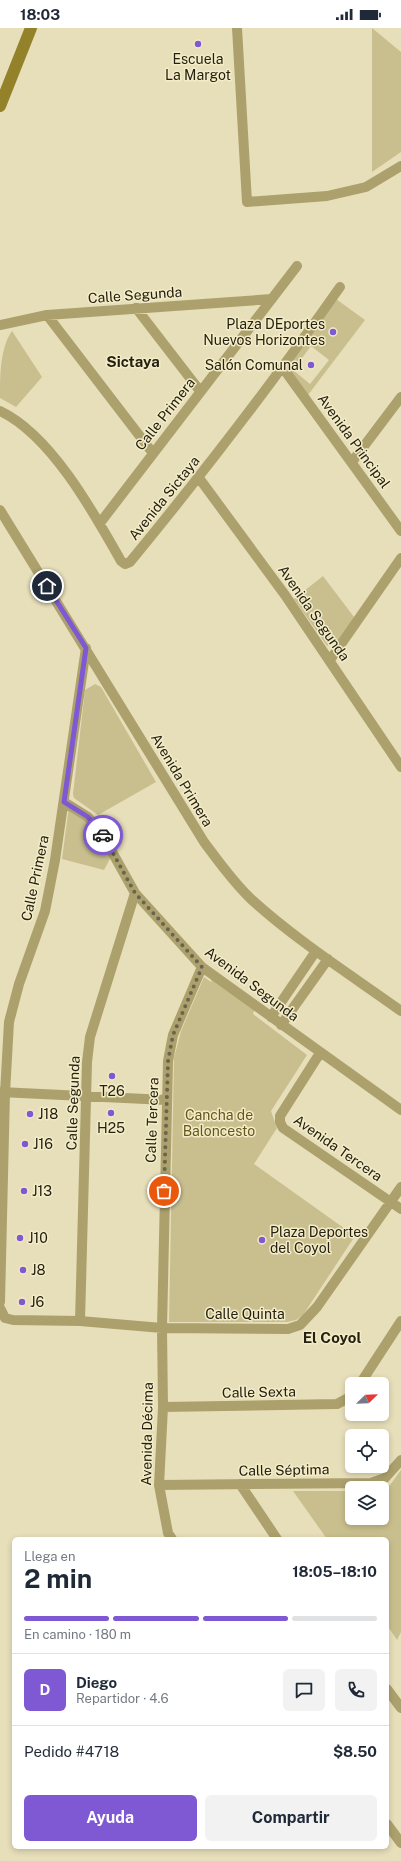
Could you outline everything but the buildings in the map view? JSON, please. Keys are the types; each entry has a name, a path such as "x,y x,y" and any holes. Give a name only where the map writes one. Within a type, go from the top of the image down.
{"street":[{"path":"0,106 30,28"},
{"path":"237,28 247,202 328,196 366,187 401,166"},
{"name":"Calle Primera","path":"100,523 152,452 297,266"},
{"name":"Avenida Sictaya","path":"0,411 28,431 51,454 78,489 100,523 120,561 125,564 130,562 199,478 283,368 340,287"},
{"name":"Calle Segunda","path":"0,325 47,315 272,299"},
{"path":"136,308 200,391"},
{"path":"47,315 152,452"},
{"name":"Avenida Principal","path":"283,368 401,531"},
{"path":"352,462 401,397"},
{"name":"Avenida Segunda","path":"199,478 330,660 401,767"},
{"name":"Avenida Primera","path":"0,510 204,842 220,864 251,899 316,951 401,1011"},
{"path":"330,660 401,558"},
{"name":"Calle Primera","path":"0,1302 2,1092 9,1022 19,984 45,911 64,802 86,648"},
{"name":"Avenida Segunda","path":"64,802 88,817 102,834 135,893 202,967 401,1110"},
{"name":"Calle Segunda","path":"80,1321 87,1062 90,1037 135,893"},
{"path":"270,1017 316,951"},
{"path":"281,1025 328,959"},
{"name":"Calle Tercera","path":"162,1328 168,1061 173,1035 202,967"},
{"name":"Avenida Tercera","path":"320,1053 280,1116 280,1122 283,1128 401,1210"},
{"path":"2,1092 166,1100"},
{"name":"Calle Quinta","path":"2,1313 12,1320 80,1321 162,1328 288,1328 300,1325 317,1307 401,1187"},
{"path":"364,1377 401,1320"},
{"name":"Avenida Décima","path":"162,1328 163,1407 159,1485 168,1533 171,1537"},
{"name":"Calle Sexta","path":"163,1407 337,1404 345,1400"},
{"name":"Calle Séptima","path":"159,1485 371,1483 385,1478 401,1460"},
{"path":"240,1484 276,1537"},
{"path":"389,1692 401,1708"},
{"path":"389,1827 401,1842"}],"green space":[{"path":"372,28 401,52 401,152 372,172"},
{"path":"336,299 365,320 308,395 287,368","holes":["311,346 329,360 310,384 293,370"]},
{"path":"12,331 42,377 16,407 0,398 3,354"},
{"path":"323,576 354,617 339,642 327,646 294,599"},
{"path":"95,684 101,687 156,782 98,815 74,798 73,794 85,690"},
{"path":"69,806 96,828 112,855 104,870 62,859"},
{"name":"Cancha de Baloncesto","path":"204,977 211,982 212,978 255,1009 253,1014 307,1055 271,1111 277,1128 254,1164 355,1236 303,1315 296,1320 287,1322 169,1322 174,1058 181,1031"},
{"path":"401,1470 401,1632 397,1640 389,1628 389,1537 326,1537 293,1491 345,1491 345,1525 389,1525 389,1485"}],"way so far":[{"path":"103,835 135,893 202,967 173,1035 168,1061 164,1191"}],"place":[{"name":"Escuela La Margot","path":"198,44"},
{"name":"Plaza DEportes Nuevos Horizontes","path":"333,332"},
{"name":"Salón Comunal","path":"311,365"},
{"name":"T26","path":"112,1076"},
{"name":"H25","path":"111,1113"},
{"name":"J18","path":"30,1114"},
{"name":"J16","path":"25,1144"},
{"name":"J13","path":"24,1191"},
{"name":"J10","path":"20,1238"},
{"name":"Plaza Deportes del Coyol","path":"262,1240"},
{"name":"J8","path":"23,1270"},
{"name":"J6","path":"22,1302"}],"district":[{"name":"Sictaya","path":"133,362"},
{"name":"El Coyol","path":"332,1338"}],"route":[{"path":"47,586 86,648 64,802 88,817 103,835"}]}
